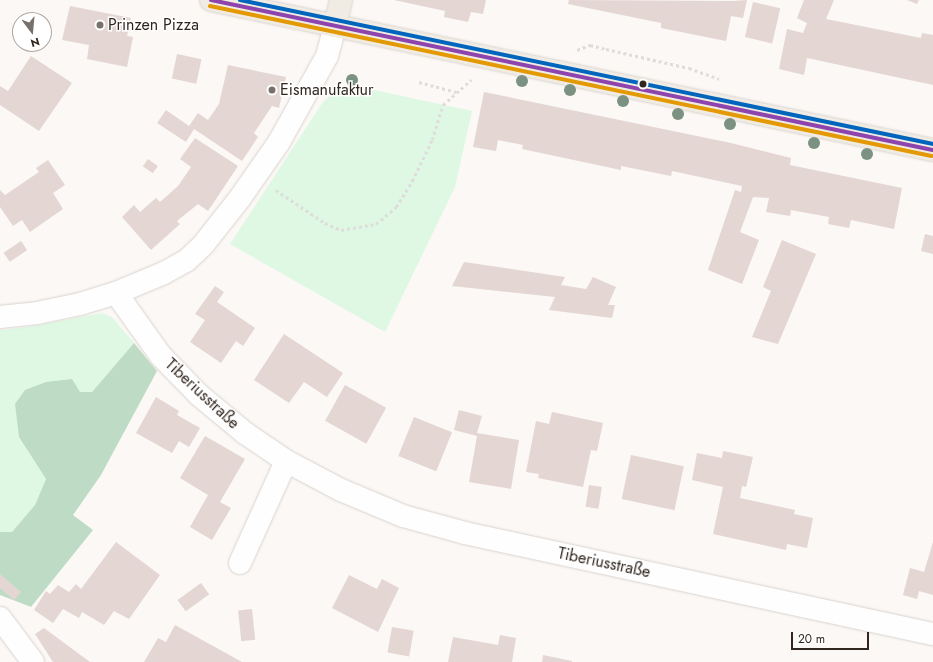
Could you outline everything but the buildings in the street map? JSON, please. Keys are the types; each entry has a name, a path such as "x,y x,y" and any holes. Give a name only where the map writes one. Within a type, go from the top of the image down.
{"main road":[{"path":"211,0 933,150"},
{"path":"335,26 341,0"}],"street":[{"path":"0,317 36,313 80,304 116,293 186,261 203,245 279,142 327,56 335,26"},
{"name":"Tiberiusstraße","path":"116,293 161,356 199,395 245,433 286,461 341,490 390,510 465,533 933,634"},
{"path":"240,563 286,461"},
{"path":"0,618 33,662"}],"path":[{"path":"269,186 325,223 341,230 376,224 396,207 432,140 443,105 476,76"},
{"path":"419,82 457,92"}],"green space":[{"path":"374,90 472,111 455,187 385,332 230,244 323,102 336,91 355,95"},
{"path":"102,313 112,317 134,343 92,392 80,392 19,437 46,479 35,505 12,532 0,532 0,330 34,326"},
{"path":"134,343 157,371 101,475 73,515 93,530 31,607 0,595 0,532 12,532 35,505 46,479 19,437 15,404 25,390 46,382 72,379 80,392 92,392"}],"transit line":[{"path":"211,0 933,150"},
{"path":"240,0 933,144"},
{"path":"210,6 932,156"}],"place":[{"name":"Prinzen Pizza","path":"100,25"},
{"name":"Eismanufaktur","path":"272,90"}]}
